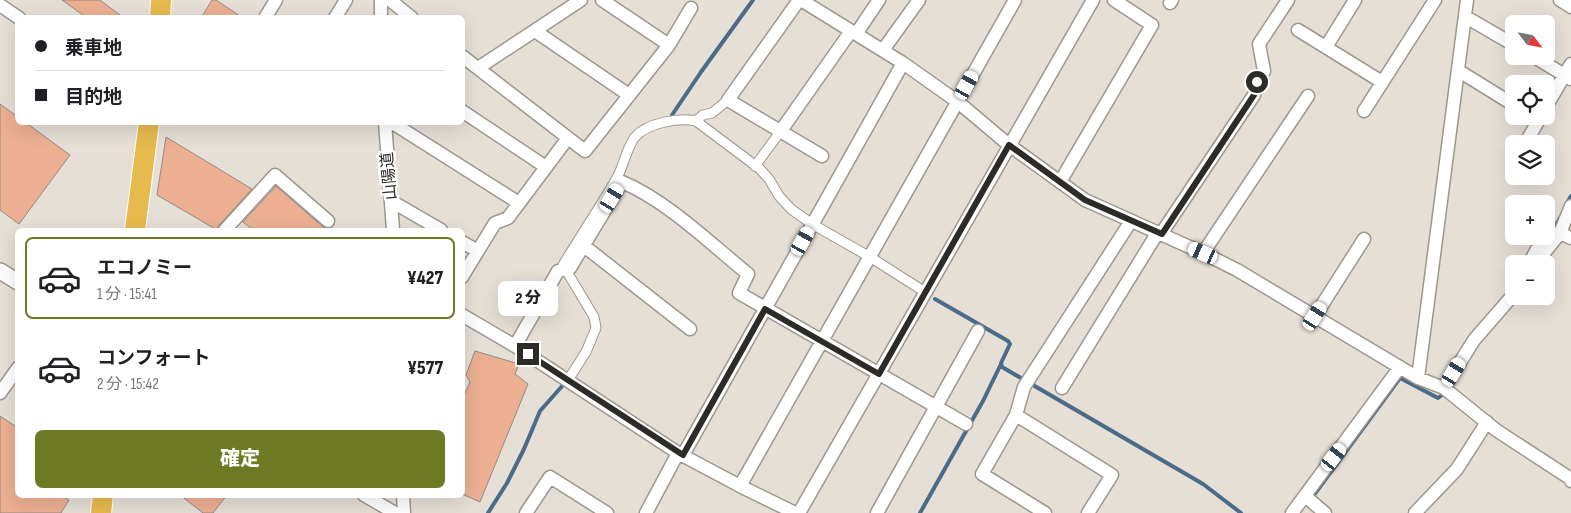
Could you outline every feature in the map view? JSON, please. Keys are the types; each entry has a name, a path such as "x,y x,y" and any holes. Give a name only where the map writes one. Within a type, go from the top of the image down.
{"highway":[{"path":"160,15 161,0"},
{"path":"135,228 148,125"},
{"path":"101,513 103,498"}],"street":[{"path":"267,15 276,0"},
{"path":"337,15 346,0"},
{"path":"381,0 381,15"},
{"path":"390,0 408,15"},
{"path":"478,68 581,0"},
{"path":"602,0 669,45"},
{"path":"696,121 728,100 800,0 903,63 958,102 1009,145 1085,200 1237,270 1418,378 1447,390 1496,430 1571,479 1571,481"},
{"path":"755,166 878,0"},
{"path":"883,50 919,0"},
{"path":"740,486 1015,0"},
{"path":"799,513 1092,0"},
{"path":"1060,182 1152,25 1114,0"},
{"path":"1062,388 1160,233 1254,95 1257,82 1264,71 1259,44 1288,0"},
{"path":"1326,47 1355,0"},
{"path":"1364,111 1435,0"},
{"path":"1418,378 1467,0"},
{"path":"1560,0 1571,7"},
{"path":"0,5 15,15"},
{"path":"465,58 585,151 669,45 691,8"},
{"path":"1466,16 1505,40"},
{"path":"1298,30 1382,82"},
{"path":"535,31 630,95"},
{"path":"646,513 765,309 903,63"},
{"path":"1552,65 1569,73 1555,94"},
{"path":"1459,71 1505,99"},
{"path":"1203,253 1308,96"},
{"path":"728,100 822,156"},
{"path":"465,113 546,167"},
{"path":"568,380 586,352 596,328 594,317 564,270 563,265 618,176 635,137 652,126 675,120 688,119 696,121 755,166 769,180 779,196 791,209 812,224 870,257 925,292"},
{"name":"山陽道","path":"385,125 393,228"},
{"path":"396,125 519,203"},
{"path":"465,272 495,223 508,218 568,138"},
{"path":"227,228 275,175 328,221"},
{"path":"515,346 558,271 570,268 622,182 635,187 662,204 748,274 739,293 966,424"},
{"path":"390,201 437,228"},
{"path":"1534,255 1537,249 1544,253 1561,236 1571,206"},
{"path":"1045,513 982,474 1016,415 1028,382 1131,220"},
{"path":"1315,316 1364,239"},
{"path":"465,244 478,251"},
{"path":"584,246 690,329"},
{"path":"0,271 15,280"},
{"path":"1447,390 1474,340 1505,304"},
{"path":"465,316 515,346 681,454 795,513"},
{"path":"877,513 978,331"},
{"path":"1292,513 1308,498 1400,367"},
{"path":"0,393 15,372"},
{"path":"1016,415 1112,475 1088,513"},
{"path":"1415,513 1457,469 1487,422"},
{"path":"526,513 550,477 607,513"},
{"path":"369,498 395,513"},
{"path":"403,498 404,513"},
{"path":"1308,498 1325,513"}],"building":[{"path":"62,0 100,0 120,15 83,15"},
{"path":"212,0 216,0 238,15 203,15"},
{"path":"0,104 15,115 15,125 29,125 70,155 19,224 0,210"},
{"path":"166,137 252,189 218,228 214,228 157,195"},
{"path":"276,186 326,228 250,228 243,222"},
{"path":"475,351 519,364 515,374 528,384 480,502 465,495 465,393 470,382 466,375"},
{"path":"0,416 15,426 15,498 65,498 69,500 61,513 0,513"},
{"path":"184,498 225,498 213,513 203,513"}],"waterway":[{"path":"672,115 753,0"},
{"path":"1566,205 1571,196"},
{"path":"1555,227 1560,218"},
{"path":"935,299 1008,341 1010,344 1001,363 1002,367 1203,484 1241,513"},
{"path":"920,513 983,401 1001,364"},
{"path":"1311,499 1400,378 1438,398 1446,392"},
{"path":"488,513 507,483 540,411 564,384"}],"route":[{"path":"528,354 683,455 765,309 879,374 1009,145 1085,200 1162,234 1254,95 1257,82"}]}
